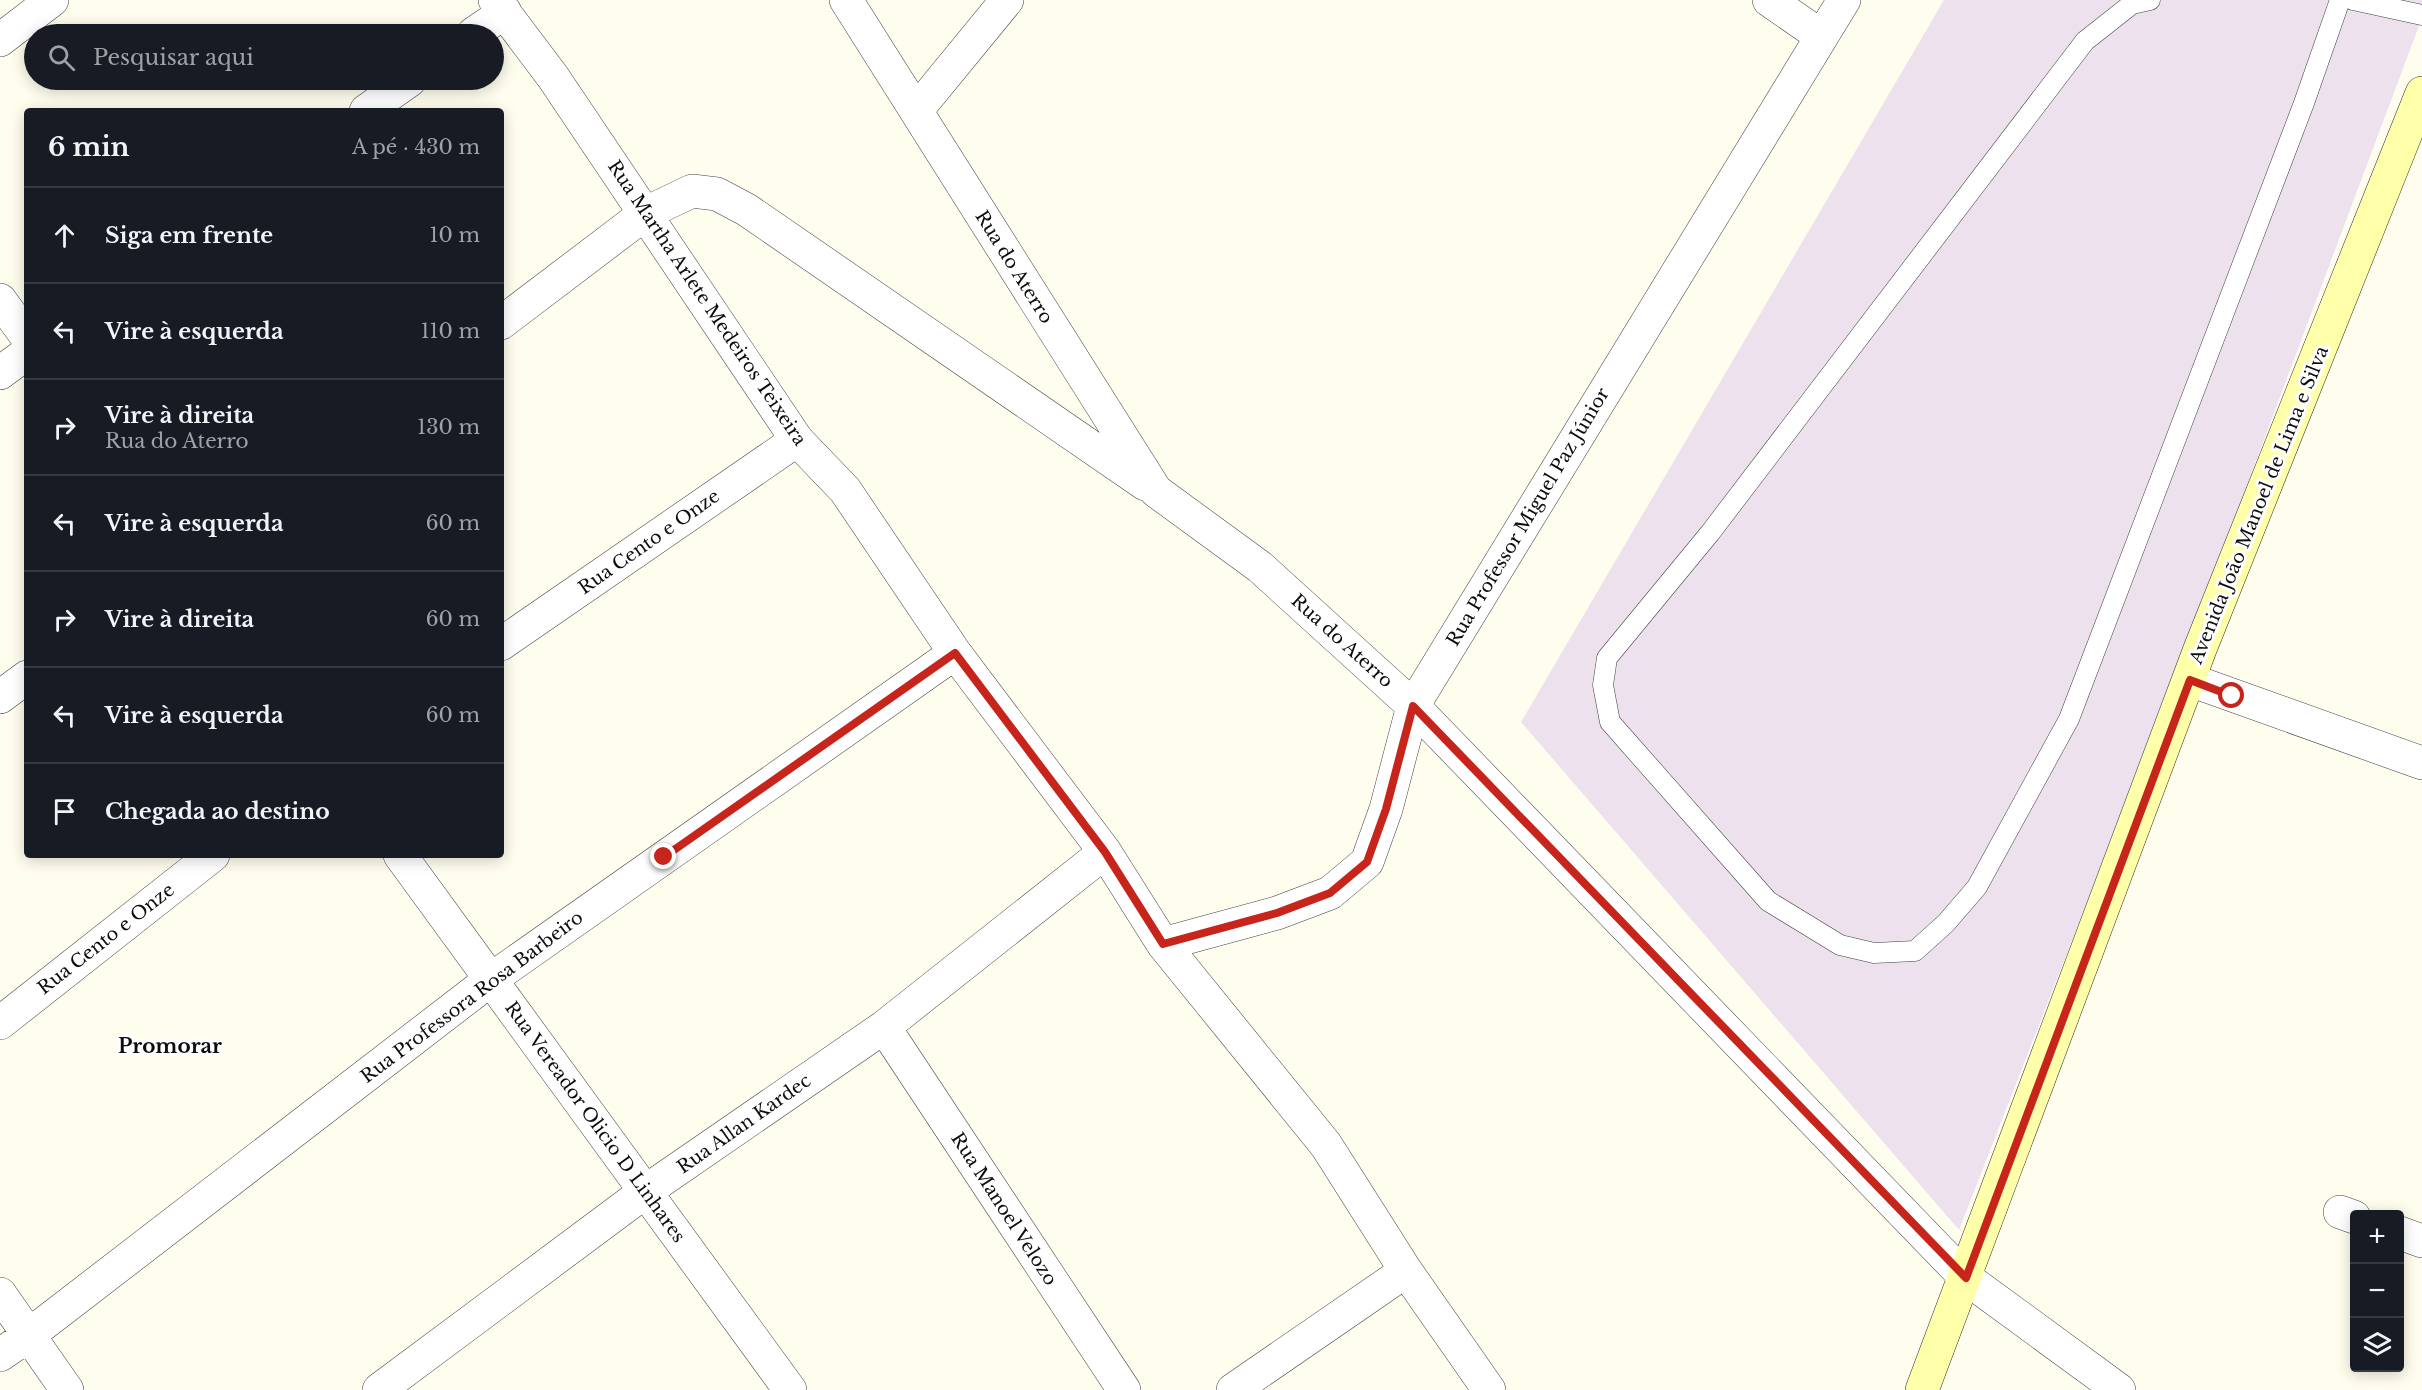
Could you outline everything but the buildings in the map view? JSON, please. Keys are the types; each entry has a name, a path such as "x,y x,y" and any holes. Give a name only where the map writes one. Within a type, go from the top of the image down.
{"main road":[{"name":"Avenida João Manoel de Lima e Silva","path":"1922,1390 1966,1278 2200,650 2422,93"}],"street":[{"path":"0,40 52,0"},
{"name":"Rua do Aterro","path":"846,0 1156,491 1260,567 1413,706 1966,1278 2118,1390"},
{"path":"915,111 1007,0"},
{"path":"1769,0 1821,36"},
{"name":"Rua Professor Miguel Paz Júnior","path":"1163,944 1277,913 1330,893 1367,862 1386,809 1413,706 1844,0"},
{"path":"483,24 500,6"},
{"name":"Rua Martha Arlete Medeiros Teixeira","path":"500,6 553,77 646,213 797,441 845,490 955,653 1105,852 1163,944 1326,1145 1406,1271 1489,1390"},
{"path":"370,108 396,90"},
{"path":"504,321 646,213 692,191 717,194 747,210 1156,491"},
{"path":"0,300 24,333"},
{"path":"0,373 24,355"},
{"name":"Rua Cento e Onze","path":"504,642 797,441"},
{"name":"Rua Professora Rosa Barbeiro","path":"0,1355 490,980 955,653"},
{"path":"0,697 24,679"},
{"path":"2190,680 2422,763"},
{"name":"Rua Allan Kardec","path":"379,1390 416,1380 646,1191 884,1027 1105,852"},
{"name":"Rua Cento e Onze","path":"0,1023 209,858"},
{"name":"Rua Vereador Olicio D Linhares","path":"402,858 789,1390"},
{"name":"Rua Manoel Velozo","path":"884,1027 1124,1390"},
{"path":"2404,1234 2422,1241"},
{"path":"1233,1390 1406,1271"},
{"path":"0,1294 67,1390"}],"lane":[{"path":"2150,0 2132,4 2085,41 1710,533 1607,658 1603,685 1610,722 1768,901 1840,945 1874,953 1915,951 1946,923 1977,887 2069,719 2304,103 2340,0"},
{"path":"2353,0 2422,15"}],"shaded area":[{"path":"1944,0 2422,0 2422,18 2181,661 1959,1230 1521,722"}],"district":[{"name":"Promorar","path":"170,1046"}],"route":[{"path":"664,857 955,653 1105,852 1163,944 1277,913 1330,893 1367,862 1386,809 1413,706 1966,1278 2190,680 2232,696"}]}
